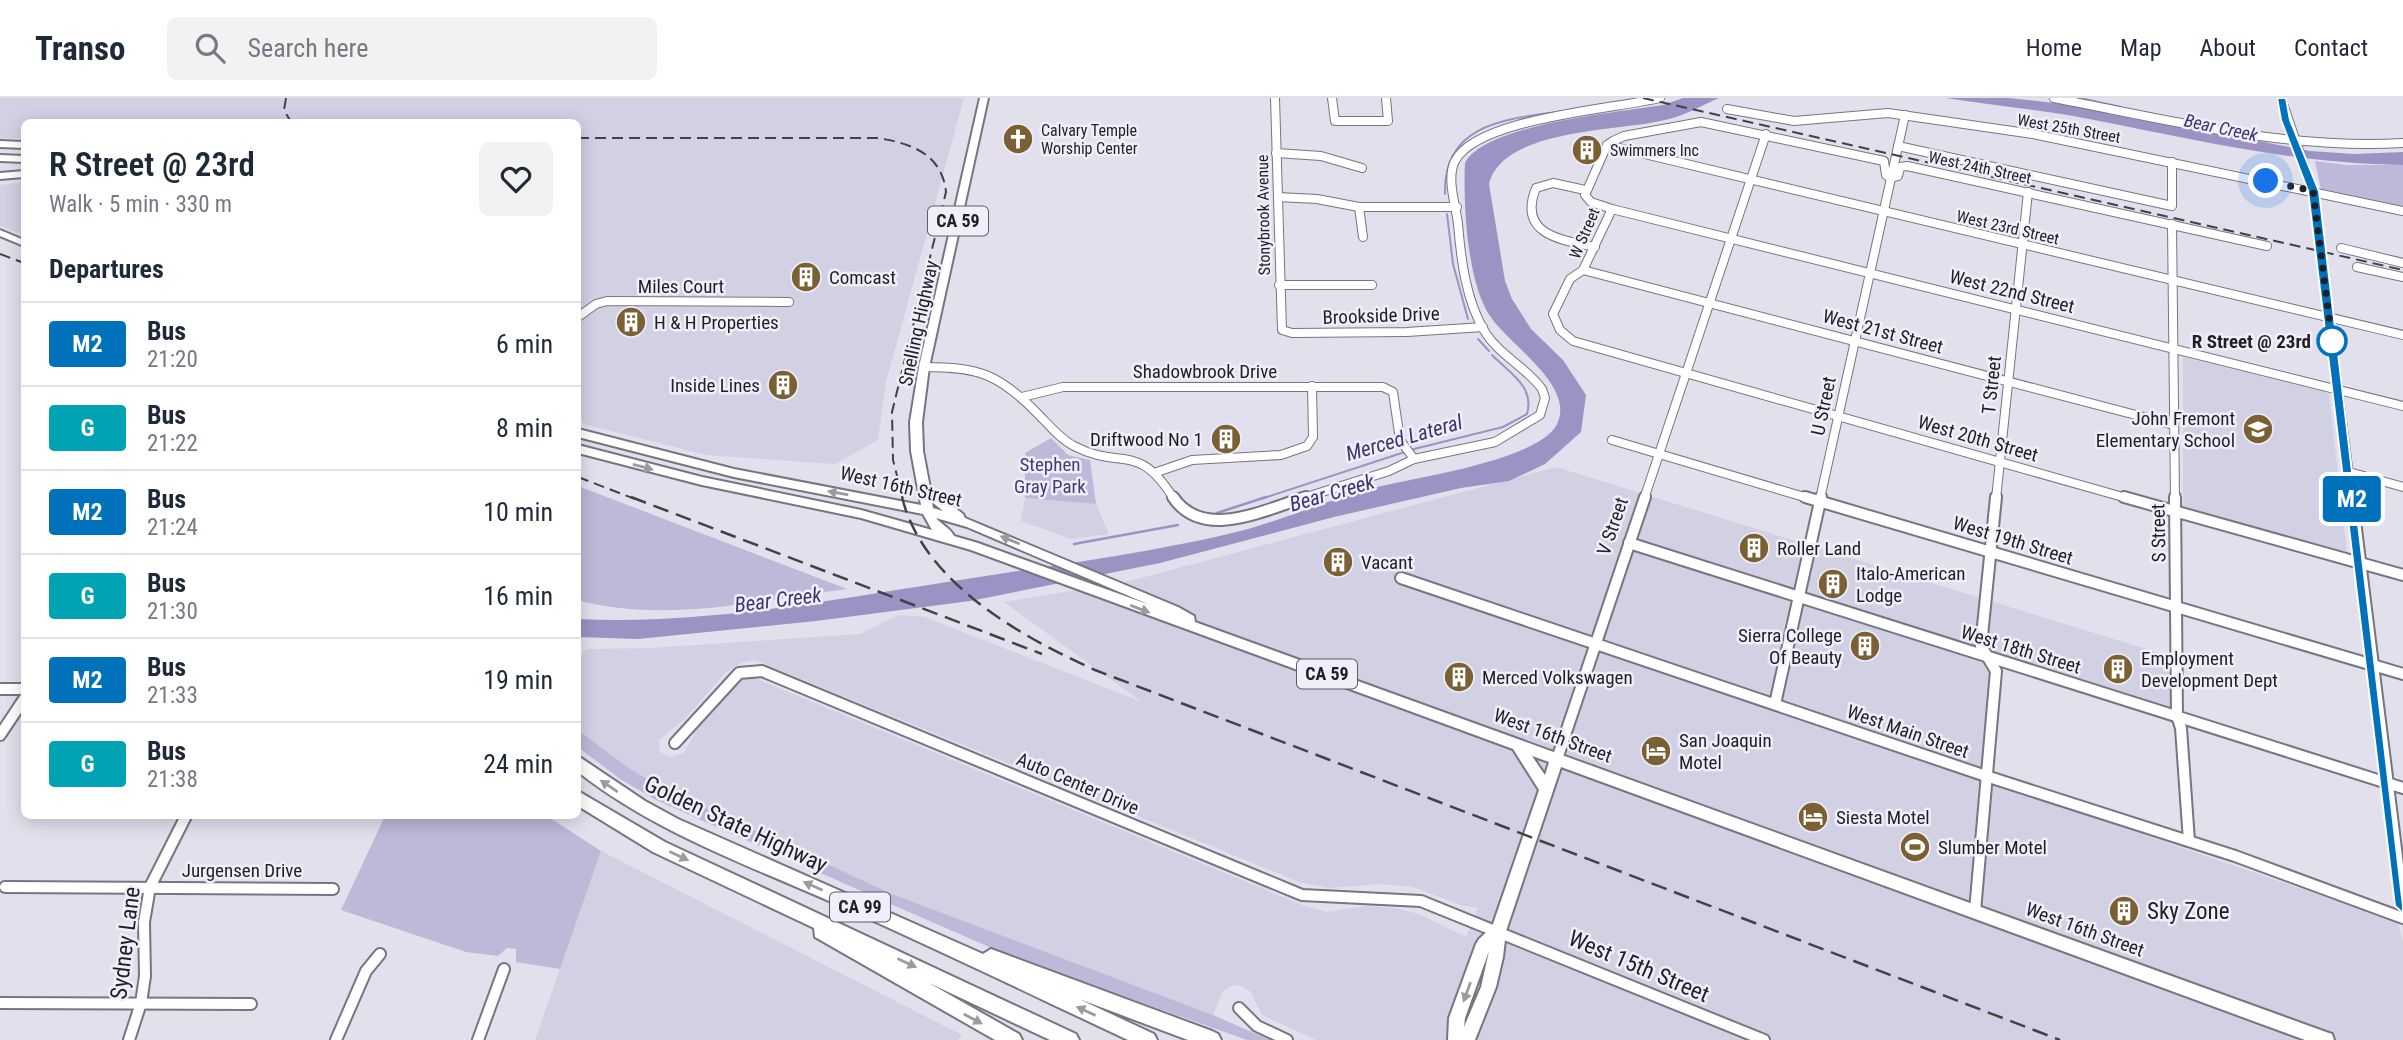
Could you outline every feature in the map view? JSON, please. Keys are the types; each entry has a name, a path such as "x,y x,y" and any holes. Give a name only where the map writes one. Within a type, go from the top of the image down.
{"highway":[{"path":"0,158 21,159"},
{"path":"0,168 21,172"},
{"path":"0,176 21,172"},
{"name":"Golden State Highway","path":"581,765 659,816 1148,1040"},
{"name":"CA 99","path":"581,800 659,847 1070,1040"},
{"path":"767,897 852,950 1009,1038"},
{"path":"847,900 1212,1040"}],"main road":[{"name":"Snelling Highway","path":"929,514 916,422 924,367 984,98"},
{"path":"0,144 21,145"},
{"path":"0,233 21,242"},
{"name":"West 16th Street","path":"581,434 734,473 887,501 971,524 1174,610 1199,626"},
{"name":"West 16th Street","path":"581,450 702,481 820,505 974,546 1167,619 1199,626 2326,1040"},
{"path":"887,501 908,499 917,493 921,471"},
{"name":"CA 59","path":"926,491 971,524"},
{"path":"820,505 843,506 912,522 929,514"},
{"name":"CA 59","path":"929,514 942,532 974,546"},
{"path":"1517,744 1546,789"},
{"name":"V Street","path":"1466,1040 1475,1024 1499,951 1498,931 1556,759"},
{"name":"V Street","path":"1455,1040 1454,1029 1484,944 1498,931"}],"street":[{"name":"Stonybrook Avenue","path":"1275,98 1282,330"},
{"path":"1332,98 1335,121 1388,121 1386,98"},
{"path":"924,367 978,369 1002,380 1056,433 1075,447 1087,452 1140,462 1157,472 1174,500 1191,515 1206,520 1229,521 1379,474 1408,453 1495,442 1531,423 1544,407 1544,391 1539,382 1497,348 1483,327 1462,262 1453,166 1465,146 1488,135 1531,122 1660,98"},
{"path":"2054,98 2081,100 2227,132 2295,141 2354,146 2403,143"},
{"path":"2281,98 2283,112 2313,191 2403,905"},
{"name":"West 25th Street","path":"1727,109 1794,121 1876,113 2056,138 2403,211"},
{"name":"U Street","path":"1775,704 1905,116"},
{"path":"1607,145 1624,135 1707,121 1884,161 1887,165 1886,175 1891,178"},
{"name":"V Street","path":"1556,759 1766,134"},
{"name":"West 23rd Street","path":"1607,145 2403,335"},
{"name":"W Street","path":"1554,320 1553,314 1570,279 1583,270 1612,209 1591,202 1587,199 1585,190 1607,145"},
{"path":"1898,146 2172,206 2172,162"},
{"path":"1276,153 1321,156 1362,168"},
{"name":"West 24th Street","path":"1891,178 1898,176 1900,167 1907,166 2267,246"},
{"path":"1585,190 1553,183 1535,188 1534,221 1540,232 1549,236 1595,247"},
{"name":"T Street","path":"1975,911 1996,671 1982,646 2028,192"},
{"path":"1278,197 1317,199 1359,207 1457,207"},
{"path":"1359,207 1363,237"},
{"name":"West 22nd Street","path":"1612,209 2403,406"},
{"name":"S Street","path":"2172,224 2177,716 2181,728 2189,841"},
{"path":"2341,248 2403,263"},
{"path":"2357,267 2403,277"},
{"name":"West 21st Street","path":"1583,270 2174,425"},
{"path":"1279,285 1372,285"},
{"name":"Miles Court","path":"581,315 596,304 607,301 789,302"},
{"name":"West 20th Street","path":"1554,320 1574,343 2403,575"},
{"name":"Brookside Drive","path":"1282,330 1292,333 1407,332 1483,327"},
{"path":"1157,472 1190,460 1268,458 1305,447 1313,437 1312,386"},
{"name":"Shadowbrook Drive","path":"1022,397 1063,387 1312,386 1390,389 1408,453"},
{"name":"West 19th Street","path":"1612,440 2403,674"},
{"path":"2349,472 2403,487"},
{"name":"West 18th Street","path":"1629,543 2403,788"},
{"name":"West Main Street","path":"1401,578 1986,776 2189,841 2403,918"},
{"name":"Auto Center Drive","path":"676,743 739,673 762,671 1302,895 1325,901 1400,896 1441,907 1498,931"},
{"path":"0,689 21,689"},
{"path":"0,734 21,703"},
{"name":"Sydney Lane","path":"129,1040 141,1003 145,976 144,922 150,887 184,819"},
{"name":"Jurgensen Drive","path":"5,887 333,889"},
{"name":"West 15th Street","path":"1498,931 1764,1040"},
{"path":"336,1040 366,971 380,954"},
{"path":"478,1040 504,970"},
{"path":"0,1003 251,1004"},
{"path":"1239,1008 1257,1026 1287,1040"}],"shaded area":[{"path":"0,98 964,98 886,382 878,440 835,464 706,455 583,424 581,119 21,119 21,138 0,139"},
{"path":"1683,98 1719,98 1669,119 1595,130 1540,142 1516,152 1499,165 1489,184 1505,281 1512,299 1531,329 1563,360 1586,395 1581,432 1545,464 1509,481 1461,488 1334,517 1160,563 970,601 816,621 638,639 581,637 581,619 671,618 763,610 1155,549 1262,525 1373,488 1471,466 1524,449 1544,438 1556,426 1560,411 1558,396 1538,367 1490,316 1482,301 1468,242 1465,163 1477,150 1498,138 1525,129 1587,116 1663,105"},
{"path":"1946,98 2009,98 2072,105 2310,151 2354,154 2403,152 2403,165 2286,156 2076,117"},
{"path":"21,182 21,234 0,226 0,185"},
{"name":"John Fremont Elementary School","path":"2183,357 2329,393 2347,554 2183,506"},
{"path":"1556,467 2169,656 2170,710 2002,669 1993,783 2398,922 2403,943 2403,1040 1316,1040 1262,1015 1251,992 1242,986 1233,985 1223,991 1213,1015 892,894 665,789 630,769 581,732 581,656 587,649 650,648 860,634 898,615 925,617 1142,702 1004,602 1130,581","holes":["755,660 1299,882 1329,888 1380,884 1413,887 1460,905 1478,908 1466,937 1419,914 1395,908 1366,906 1327,912 1302,905 750,676 738,678 700,723 684,753 670,757 660,752 659,740 686,718 726,672 741,663"]},
{"path":"1025,498 1096,504 1109,534 1071,539 1021,521"},
{"path":"601,851 962,1035 958,1040 535,1040"}],"green space":[{"path":"2315,161 2346,165 2403,165 2403,208 2321,190"},
{"name":"Stephen Gray Park","path":"1051,438 1068,455 1090,460 1096,504 1025,498 1025,453"},
{"path":"581,487 847,589 680,610 613,607 581,601"},
{"path":"581,732 630,769 665,789 892,894 1213,1015 1270,1040 1247,1040 1010,956 656,800 620,779 581,749"},
{"path":"384,819 552,819 601,851 560,969 516,962 516,949 507,948 498,956 466,952 341,910"}],"waterway":[{"name":"Merced Lateral","path":"2080,98 2121,107"},
{"name":"Merced Lateral","path":"1445,194 1447,170 1455,152 1467,138 1483,128 1501,122 1564,111"},
{"name":"Merced Lateral","path":"1447,214 1453,264 1468,319"},
{"name":"Merced Lateral","path":"1478,339 1489,351"},
{"name":"Merced Lateral","path":"1261,499 1414,449 1503,427 1527,414 1529,404 1524,388 1492,355"},
{"name":"Merced Lateral","path":"1217,513 1266,497"},
{"name":"Merced Lateral","path":"1074,544 1178,525"}],"railway":[{"path":"286,98 284,110 289,119"},
{"path":"1643,98 2403,270"},
{"path":"581,138 877,138 913,147 931,160 938,168 946,192 892,412 893,460 903,499"},
{"path":"0,254 21,262"},
{"path":"581,478 635,499"},
{"path":"631,497 1042,654"},
{"path":"902,497 913,528 931,556 953,581 1007,623 1067,657 2060,1040"}],"bus line":[{"name":"M2","path":"2282,98 2283,112 2313,191 2403,906"}],"place":[{"name":"Calvary Temple Worship Center","path":"1018,139"},
{"name":"Swimmers Inc","path":"1587,150"},
{"name":"Comcast","path":"806,277"},
{"name":"H & H Properties","path":"631,322"},
{"name":"R Street @ 23rd","path":"2332,341"},
{"name":"Inside Lines","path":"783,385"},
{"name":"John Fremont Elementary School","path":"2258,429"},
{"name":"Driftwood No 1","path":"1226,439"},
{"name":"Roller Land","path":"1754,548"},
{"name":"Vacant","path":"1338,562"},
{"name":"Italo-American Lodge","path":"1833,584"},
{"name":"Sierra College Of Beauty","path":"1865,646"},
{"name":"Employment Development Dept","path":"2118,669"},
{"name":"Merced Volkswagen","path":"1459,677"},
{"name":"San Joaquin Motel","path":"1656,751"},
{"name":"Siesta Motel","path":"1813,817"},
{"name":"Slumber Motel","path":"1915,847"},
{"name":"Sky Zone","path":"2124,911"}],"route":[{"path":"2266,181 2313,191 2332,341"}],"water label":[{"name":"Bear Creek","path":"2221,128"},
{"name":"Bear Creek","path":"1332,493"},
{"name":"Bear Creek","path":"778,600"}]}
